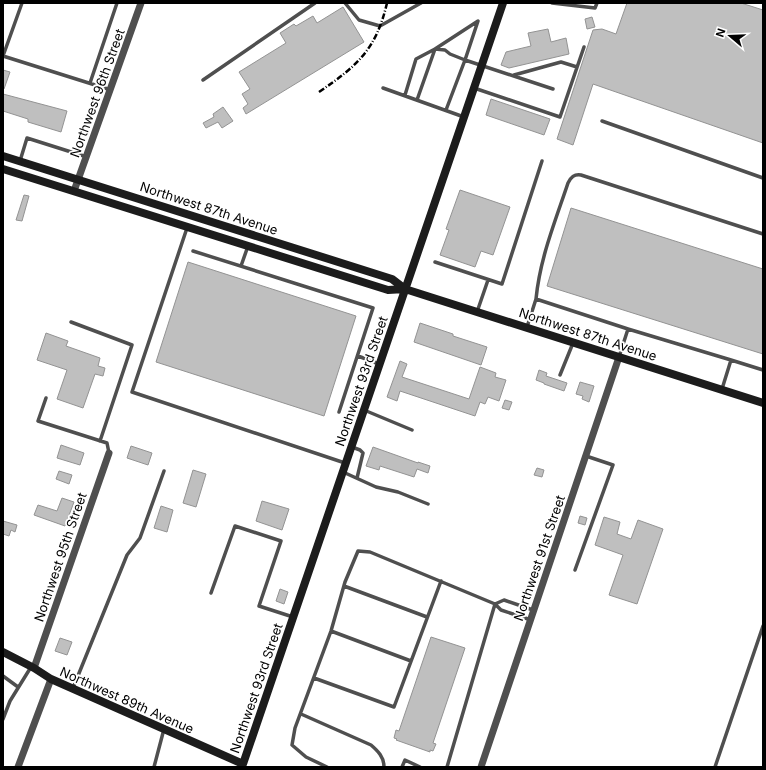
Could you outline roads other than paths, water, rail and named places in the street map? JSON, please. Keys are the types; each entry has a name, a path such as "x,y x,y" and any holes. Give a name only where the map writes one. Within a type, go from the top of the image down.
{"main road":[{"name":"Northwest 93rd Street","path":"245,766 345,463 503,3"},
{"name":"Northwest 87th Avenue","path":"3,156 392,279 405,289 763,403"},
{"name":"Northwest 87th Avenue","path":"3,169 388,290 405,289"},
{"name":"Northwest 89th Avenue","path":"3,652 33,667 51,680 245,766"}],"street":[{"name":"Northwest 96th Street","path":"74,191 141,3"},
{"name":"Northwest 91st Street","path":"481,767 619,357"},
{"name":"Northwest 95th Street","path":"33,667 109,453"},
{"path":"18,767 51,680"}],"lane":[{"path":"22,3 3,56 111,90"},
{"path":"90,83 117,3"},
{"path":"203,80 315,3"},
{"path":"345,3 359,20 380,26 421,3"},
{"path":"552,3 595,8 597,3"},
{"path":"405,95 416,59 436,49 478,21 446,110"},
{"path":"473,88 560,117 584,46"},
{"path":"436,49 445,50 450,54 465,60 553,89"},
{"path":"418,100 436,49"},
{"path":"513,75 561,62 577,67"},
{"path":"383,88 464,116"},
{"path":"602,121 763,178"},
{"path":"20,161 27,138 87,157"},
{"path":"435,262 502,284 542,161"},
{"path":"527,328 536,299 540,269 545,250 568,183 571,177 575,174 581,174 763,234"},
{"path":"188,227 132,392 345,463"},
{"path":"242,266 248,246"},
{"path":"193,251 374,308 339,412"},
{"path":"477,312 488,280"},
{"path":"536,299 763,370"},
{"path":"70,322 132,345 100,440"},
{"path":"619,357 628,328"},
{"path":"560,375 573,342"},
{"path":"358,356 379,364"},
{"path":"722,389 731,360"},
{"path":"46,398 38,421 107,443 109,453"},
{"path":"363,410 412,430"},
{"path":"351,447 360,450 363,453 357,478"},
{"path":"575,570 613,465 586,456"},
{"path":"73,689 127,555 140,538 164,471"},
{"path":"342,472 376,487 398,492 428,504"},
{"path":"211,593 235,526 281,541 259,606 293,617"},
{"path":"327,767 306,757 292,745 295,728 331,631 344,586 358,551 370,552 495,604 502,610 531,620"},
{"path":"314,678 394,707 441,581"},
{"path":"344,586 427,617"},
{"path":"448,767 495,604 504,600 534,610"},
{"path":"715,767 763,626"},
{"path":"331,631 411,661"},
{"path":"3,719 10,701 33,667"},
{"path":"3,676 18,688"},
{"path":"300,714 371,745 380,753 384,762 384,767"},
{"path":"154,767 164,729"},
{"path":"402,767 405,760 420,767"}],"railway":[{"path":"319,92 354,65 371,45 377,33 387,3"}]}
